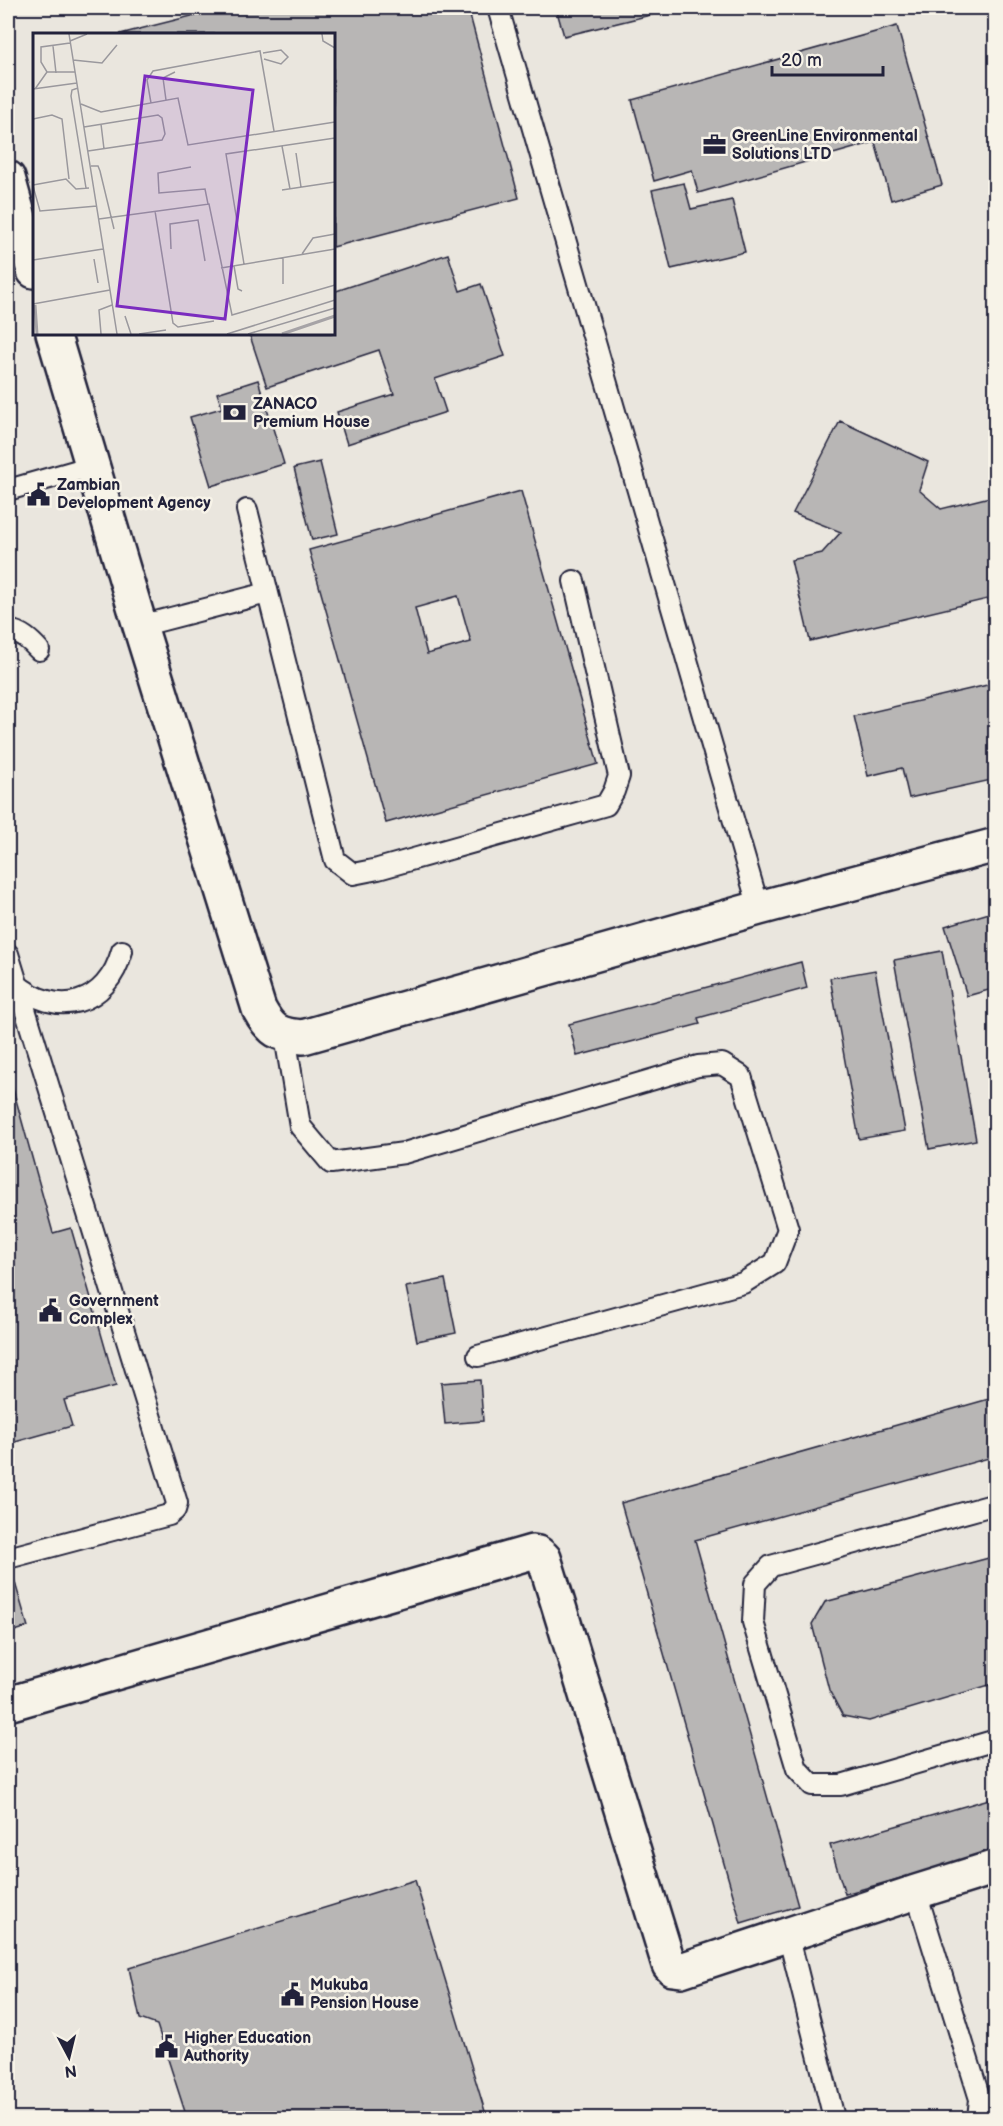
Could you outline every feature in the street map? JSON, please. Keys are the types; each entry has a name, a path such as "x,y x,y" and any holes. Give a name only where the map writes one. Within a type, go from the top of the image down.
{"street":[{"path":"8,178 33,267"},
{"path":"53,334 140,626 259,1009 266,1023 285,1036 303,1036 759,908 996,845"},
{"path":"8,1704 532,1552 544,1558 669,1965 673,1969 681,1970 916,1892 996,1868"}],"lane":[{"path":"498,8 759,908"},
{"path":"8,490 92,466"},
{"path":"247,510 334,860 353,873 606,805 619,776 574,581"},
{"path":"140,626 267,593"},
{"path":"8,630 15,631 28,639 39,650"},
{"path":"15,983 28,994 43,1000 59,1004 75,1002 95,993 111,979 122,951"},
{"path":"8,954 15,983 177,1503 175,1510 169,1515 8,1558"},
{"path":"285,1036 300,1126 331,1163 404,1153 698,1066 722,1064 741,1076 788,1229 775,1263 744,1282 478,1356"},
{"path":"996,1504 771,1566 755,1584 753,1622 797,1769 812,1785 840,1785 996,1740"},
{"path":"916,1892 980,2099 978,2118"},
{"path":"788,1934 834,2118"}],"building":[{"path":"223,8 468,8 519,198 334,247 334,33 124,33"},
{"path":"556,8 679,8 564,36"},
{"path":"897,26 942,185 891,200 875,142 698,193 692,170 654,181 632,100"},
{"path":"684,183 691,209 732,200 745,252 671,269 652,190"},
{"path":"448,254 460,291 481,284 505,356 435,379 446,412 347,444 337,412 394,394 379,350 267,387 249,334 334,334 334,292"},
{"path":"258,380 284,464 211,486 190,417 222,408 217,393"},
{"path":"840,421 928,462 919,490 941,509 994,496 996,561 990,562 996,585 996,597 810,641 791,560 822,553 841,532 793,513"},
{"path":"320,462 338,534 312,540 294,468"},
{"path":"521,491 598,764 386,823 309,550","holes":["458,596 471,642 427,654 415,608"]},
{"path":"996,683 996,779 909,798 902,768 868,776 854,716"},
{"path":"996,911 996,988 967,996 945,926"},
{"path":"942,951 976,1140 929,1149 894,960"},
{"path":"801,962 807,988 698,1018 700,1024 577,1056 569,1024"},
{"path":"875,970 905,1131 859,1139 830,978"},
{"name":"Government Complex","path":"8,1071 53,1233 71,1228 116,1386 64,1400 72,1426 8,1444"},
{"path":"445,1279 456,1333 417,1341 406,1287"},
{"path":"480,1380 483,1421 445,1424 441,1383"},
{"path":"996,1397 996,1456 695,1540 798,1906 741,1923 621,1503"},
{"path":"996,1556 996,1683 869,1721 843,1716 829,1690 812,1624 825,1602"},
{"path":"11,1569 28,1627 8,1633 8,1570"},
{"path":"996,1797 996,1851 845,1894 830,1845"},
{"name":"Mukuba Pension House","path":"415,1880 487,2118 187,2118 157,2025 140,2019 129,1968"}],"place":[{"name":"GreenLine Environmental Solutions LTD","path":"714,145"},
{"name":"ZANACO Premium House","path":"235,413"},
{"name":"Zambian Development Agency","path":"39,494"},
{"name":"Government Complex","path":"51,1310"},
{"name":"Mukuba Pension House","path":"292,1994"},
{"name":"Higher Education Authority","path":"166,2047"}]}
